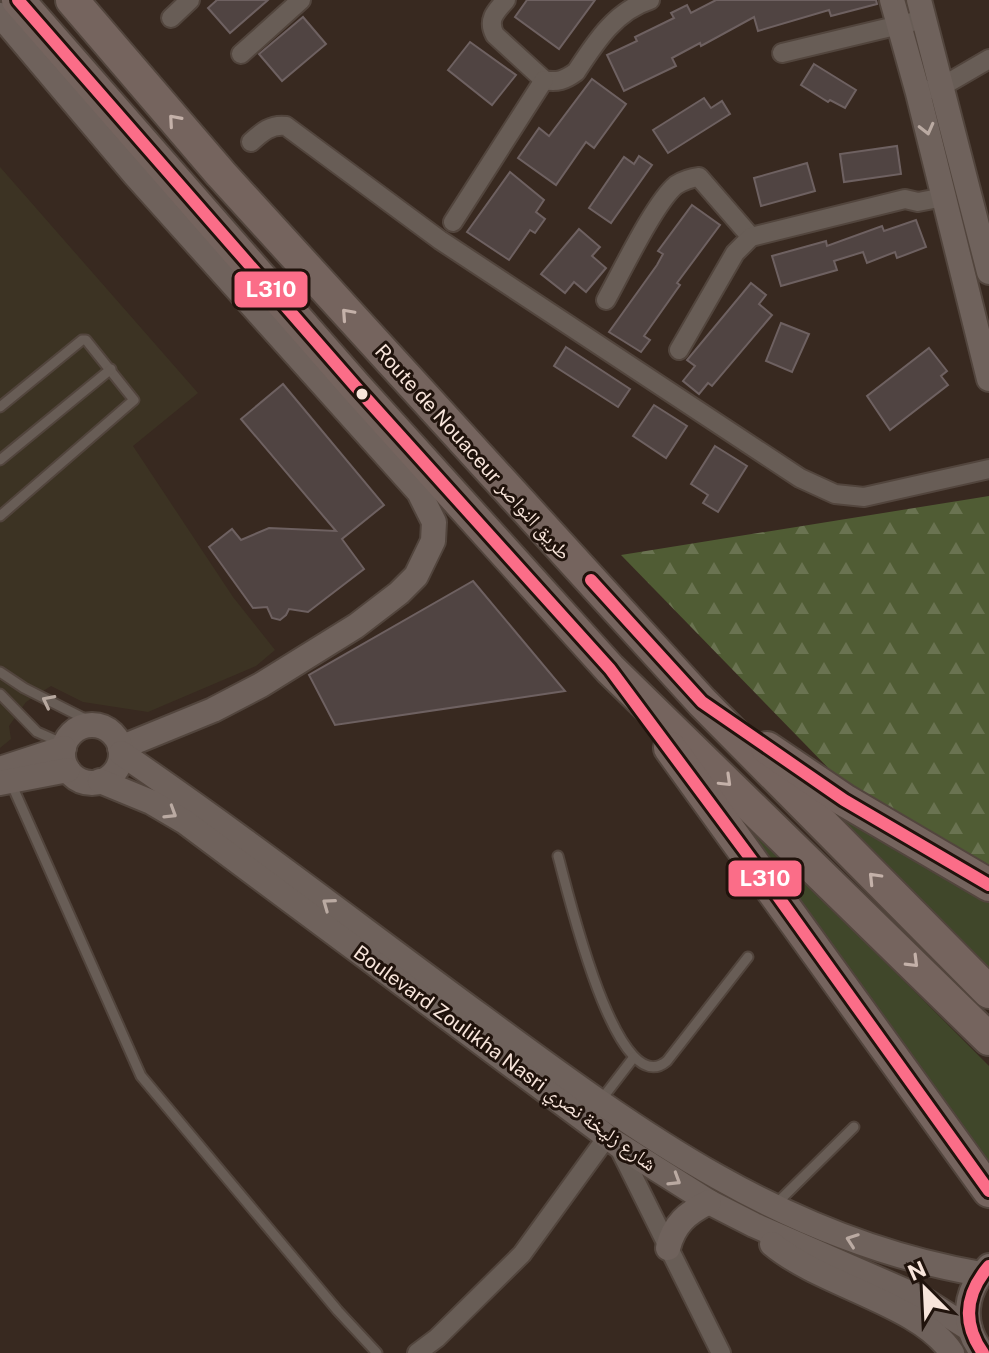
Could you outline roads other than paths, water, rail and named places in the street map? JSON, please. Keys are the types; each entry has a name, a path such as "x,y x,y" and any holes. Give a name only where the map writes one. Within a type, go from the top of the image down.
{"highway":[{"path":"18,0 356,387 610,669 989,1039"},
{"name":"Route de Nouaceur طريق النواصر","path":"72,0 241,196 702,702 916,922 989,992"},
{"path":"610,669 745,850 989,1191"},
{"path":"702,702 844,800 989,885"}],"street":[{"path":"171,18 190,0"},
{"path":"241,54 301,0"},
{"path":"506,0 496,11 490,27 495,35 544,80 561,81 576,72 609,25 650,0"},
{"path":"892,0 898,25 930,90 985,241 989,272"},
{"path":"782,53 898,25 922,9 942,190 982,328 989,379"},
{"path":"0,15 135,175 419,492 434,522 433,541 426,560 399,593 356,626 261,685 213,710 158,731 112,739 79,728 66,754 3,778"},
{"path":"930,90 989,59"},
{"path":"453,222 544,80"},
{"path":"251,142 265,130 277,125 286,126 453,249 800,478 823,489 835,494 864,497 989,469"},
{"path":"606,300 661,203 674,187 688,178 699,177 708,185 751,237"},
{"path":"679,350 735,253 751,237 905,199 917,190 942,190"},
{"path":"66,754 84,781 100,781 117,769 112,739"},
{"name":"Boulevard Zoulikha Nasri شارع زليخة نصري","path":"112,739 599,1103 725,1183 842,1237 878,1250 914,1260 985,1270"},
{"name":"Boulevard Zoulikha Nasri شارع زليخة نصري","path":"100,781 151,802 185,822 612,1140 709,1202 921,1298 970,1329"},
{"path":"417,1353 437,1338 522,1254 612,1140 721,1353"},
{"path":"668,1248 677,1224 709,1202"},
{"path":"754,1225 773,1245 801,1264 928,1327 952,1353"},
{"path":"983,1353 970,1329 969,1300 985,1270"}],"lane":[{"path":"0,407 82,340 86,340 134,400 0,516"},
{"path":"0,460 111,369"},
{"path":"0,672 112,739"},
{"path":"24,688 1,696 37,732 66,754"},
{"path":"3,778 141,1076 338,1311 377,1353"},
{"path":"558,856 598,995 620,1037 634,1057 645,1066 663,1065 748,957"},
{"path":"599,1103 634,1057"},
{"path":"774,1206 854,1127"}]}
